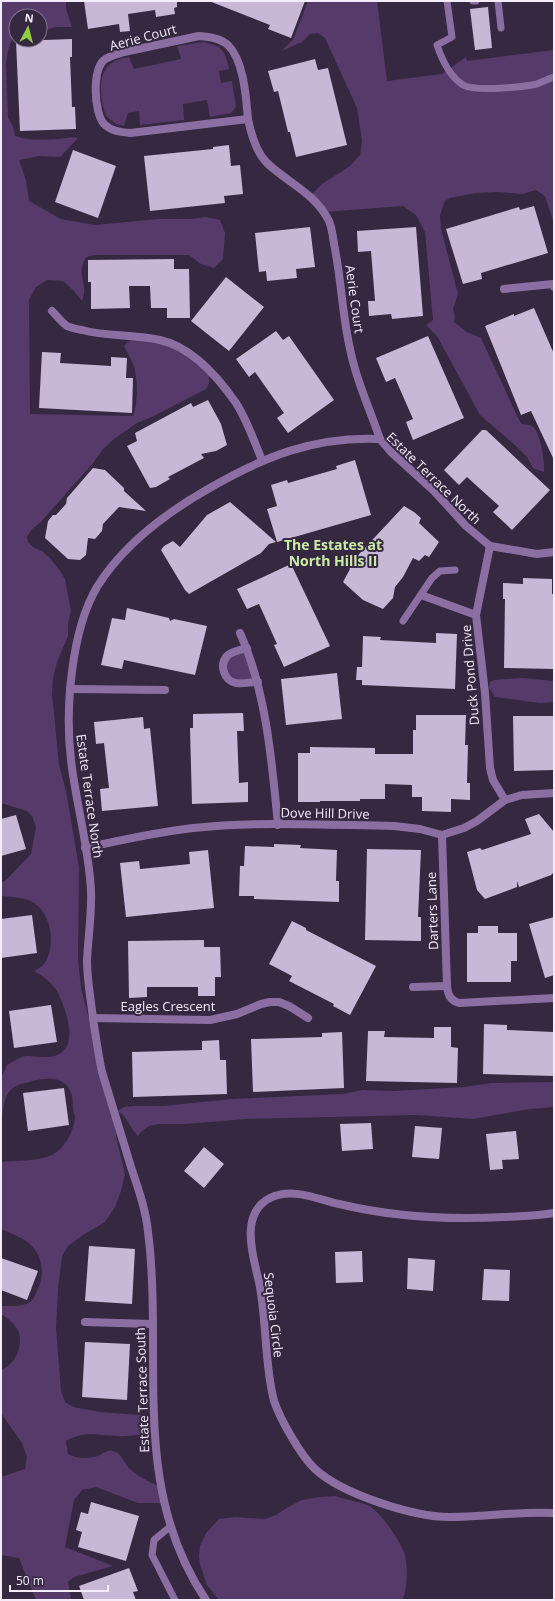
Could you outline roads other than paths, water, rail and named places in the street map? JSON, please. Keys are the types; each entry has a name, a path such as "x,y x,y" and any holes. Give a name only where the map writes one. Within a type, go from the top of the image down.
{"street":[{"name":"Aerie Court","path":"248,119 130,133 117,132 109,128 100,120 98,113 96,75 103,61 112,56 187,38 199,36 212,37 221,40 228,46 239,62 248,119 252,134 261,155 267,163 310,196 324,212 330,223 338,260 349,343 356,376 380,439"},
{"path":"504,289 554,285"},
{"path":"52,311 68,327 91,333 160,340 172,344 191,355 215,376 236,403 262,460"},
{"name":"Estate Terrace North","path":"133,1172 102,1072 97,1049 89,991 88,962 91,891 71,759 69,718 70,689 74,659 88,604 98,585 116,561 144,533 187,501 262,460 325,442 343,439 380,439 391,452 434,491 466,526 490,546"},
{"path":"490,546 537,554 554,552"},
{"name":"Duck Pond Drive","path":"490,546 476,614 485,693 490,768 493,780 505,800"},
{"path":"421,595 476,614"},
{"path":"240,633 247,648 258,682 273,776 278,825"},
{"path":"247,648 232,653 228,656 224,660 223,670 225,675 232,682 237,684 258,682"},
{"path":"70,689 165,690"},
{"path":"442,835 464,828 477,821 505,800 522,795 554,793"},
{"name":"Dove Hill Drive","path":"85,848 136,837 192,828 234,825 394,826 420,829 442,835"},
{"name":"Darters Lane","path":"442,835 447,986"},
{"path":"413,987 447,986 450,998 459,1003 554,998"},
{"name":"Eagles Crescent","path":"93,1018 210,1020 237,1014 261,1004 274,1002 289,1006 308,1018"},
{"name":"Estate Terrace South","path":"133,1172 143,1205 152,1264 154,1433 160,1487 171,1526 181,1553 206,1600"},
{"name":"Sequoia Circle","path":"554,1213 477,1219 419,1217 381,1213 310,1196 286,1193 277,1195 267,1200 258,1208 252,1223 250,1238 262,1302 270,1385 275,1404 297,1445 313,1468 326,1478 349,1491 422,1514 448,1517 505,1515 534,1512 554,1513"},
{"path":"85,1322 152,1324"}],"lane":[{"path":"447,1 452,37 437,45 441,58 448,70 462,85 492,89 536,84 554,77"},
{"path":"498,1 501,28"},
{"path":"404,621 432,578 440,571 455,570"},
{"path":"171,1526 154,1540 152,1555 175,1600"}],"district":[{"name":"The Estates at North Hills II","path":"333,554"}]}
